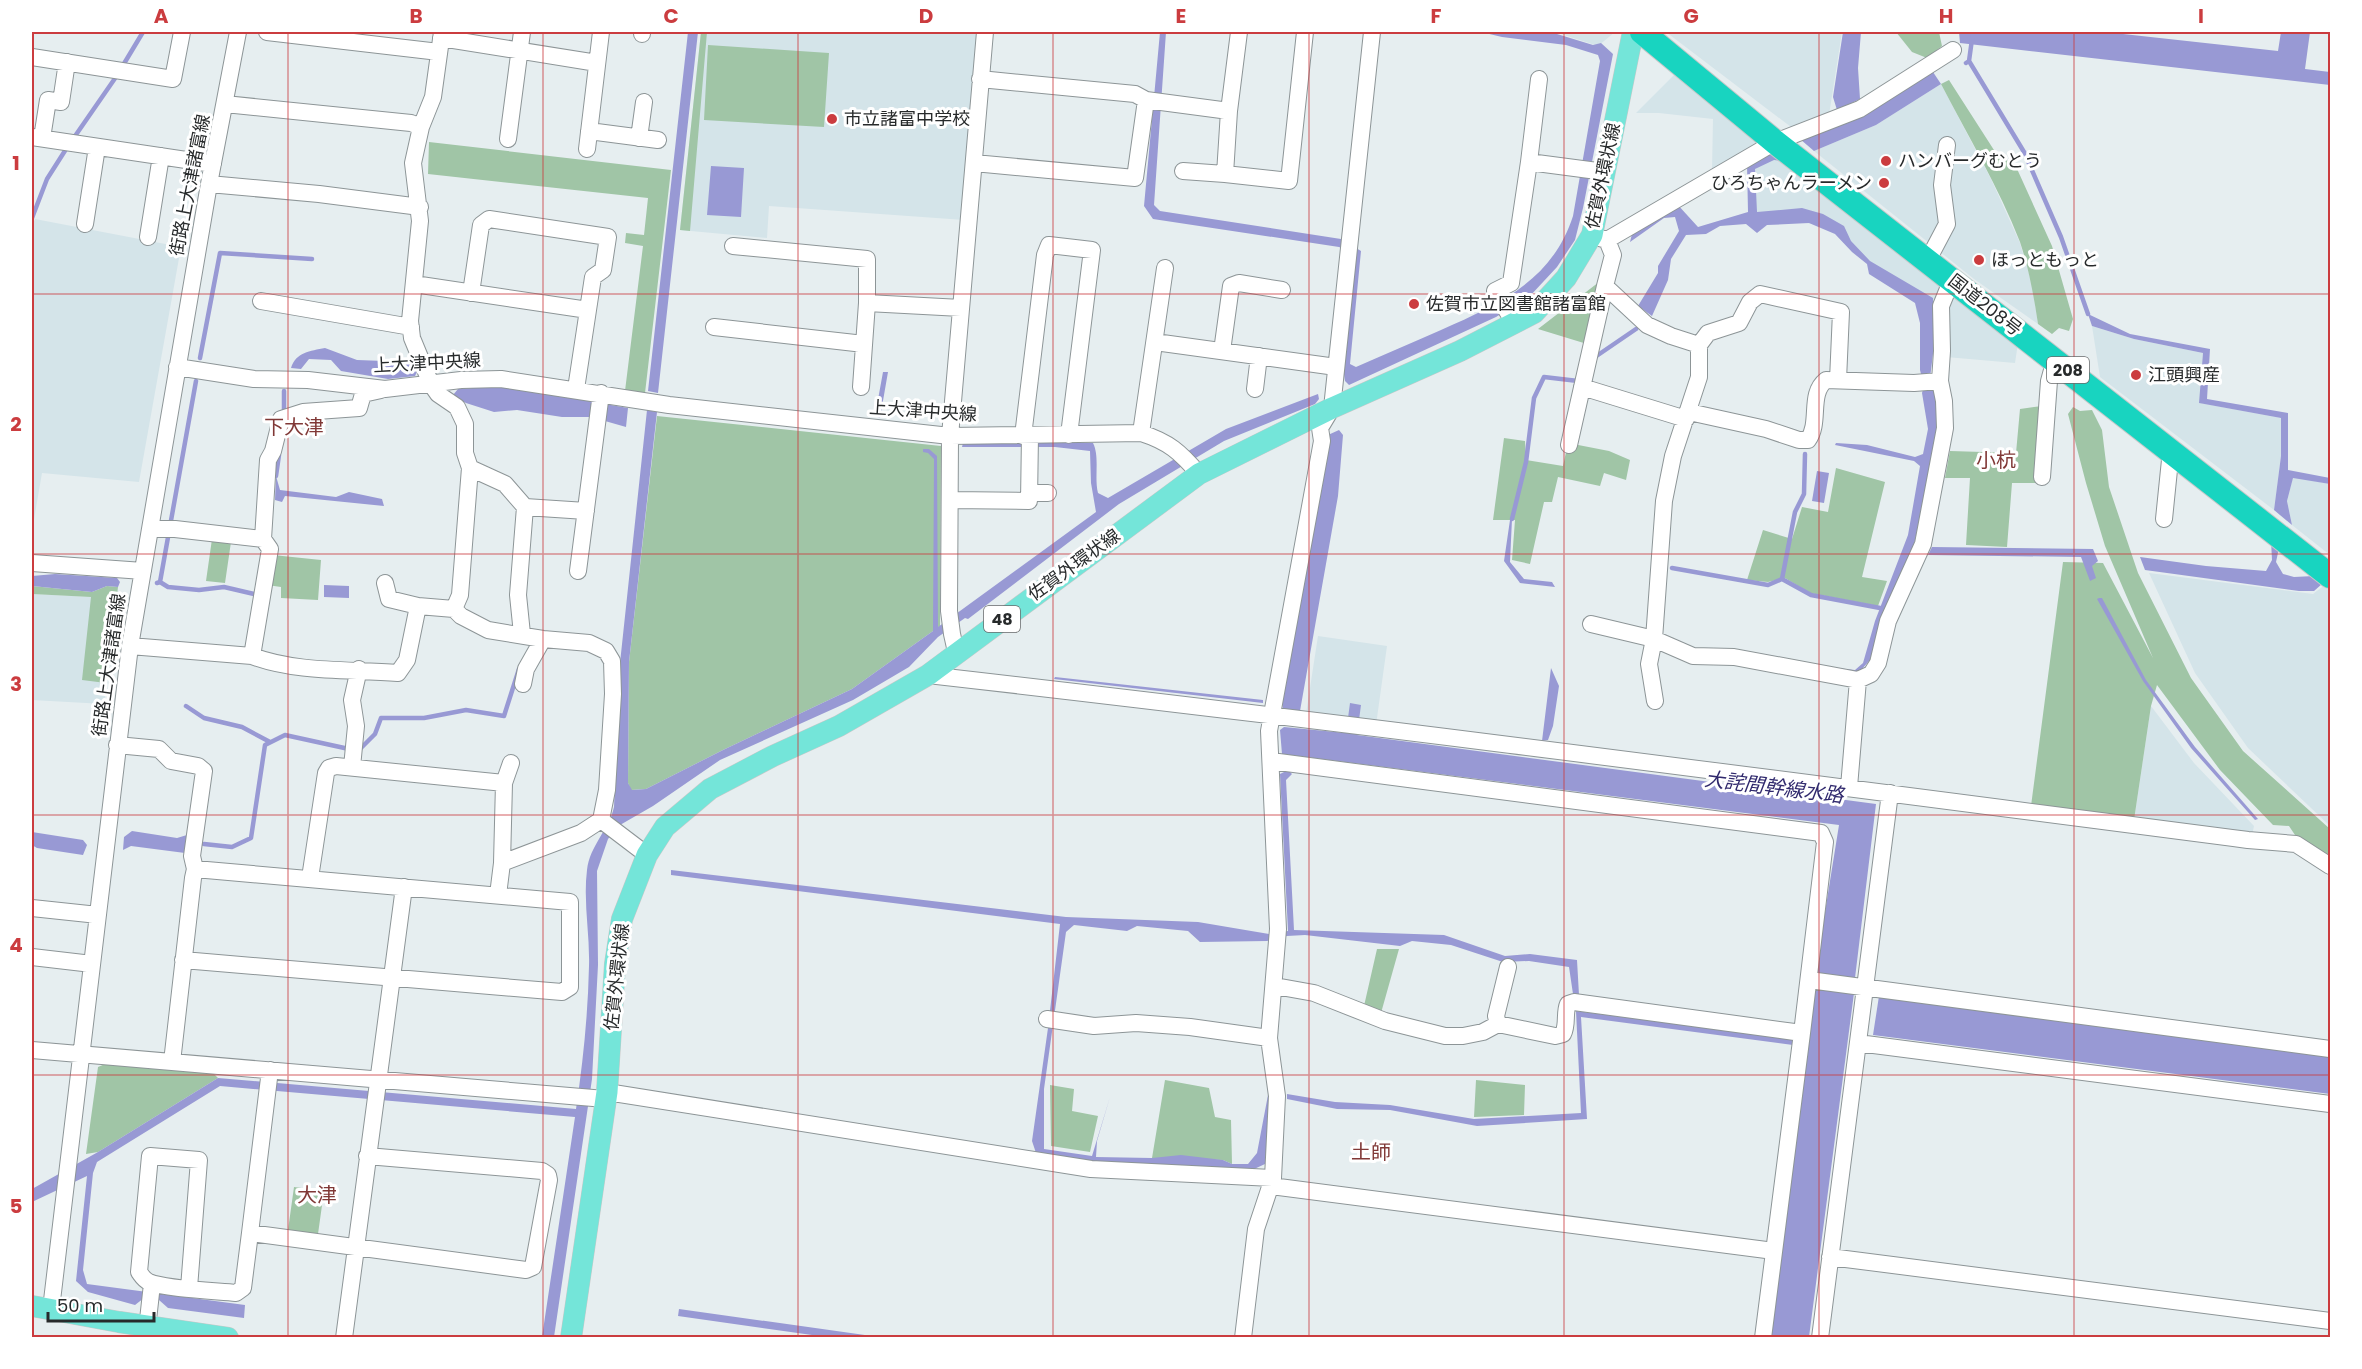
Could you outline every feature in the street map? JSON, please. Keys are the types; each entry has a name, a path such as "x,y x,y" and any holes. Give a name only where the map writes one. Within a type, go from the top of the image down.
{"highway":[{"name":"国道208号","path":"1642,32 1775,142 2331,576"}],"main road":[{"name":"佐賀外環状線","path":"571,1338 622,919 647,855 665,827 710,789 773,756 839,726 928,675 954,643 1195,469 1460,351 1511,318 1534,313 1599,238 1592,170 1633,32"},
{"path":"41,1308 147,1332 228,1338"}],"street":[{"path":"32,57 173,79 182,32"},
{"name":"街路上大津諸富線","path":"41,1308 65,1191 130,646 143,571 164,529 177,367 238,32"},
{"path":"267,32 441,41 597,63"},
{"path":"508,139 522,32"},
{"path":"586,149 601,32"},
{"path":"954,643 950,611 950,436 985,32"},
{"path":"1224,174 1234,32"},
{"path":"1183,171 1289,181 1305,32"},
{"path":"1243,1338 1256,1229 1272,1182 1277,1096 1269,1038 1278,935 1271,717 1322,441 1320,428 1332,408 1372,32"},
{"path":"441,41 433,97 421,127 413,163 413,177 420,207 411,327 412,338 431,384 438,394 457,407 465,424 465,453 470,468 460,595 454,609"},
{"path":"1569,445 1613,255 1599,238 1775,142 1860,109 1953,50"},
{"path":"67,62 61,102 48,100 37,138 213,164"},
{"path":"980,79 1135,94 1146,100 1229,111"},
{"path":"1511,318 1496,291 1511,283 1539,79"},
{"path":"974,163 1135,178 1146,100"},
{"path":"639,138 644,102"},
{"path":"225,104 411,123 421,127"},
{"path":"589,131 658,140"},
{"path":"1928,260 1947,224 1942,185 1947,145"},
{"path":"85,224 97,147"},
{"path":"148,237 161,156"},
{"path":"1529,162 1592,170"},
{"path":"209,184 319,194 420,207"},
{"path":"471,292 481,225 489,219 608,237 603,270 593,278 576,389"},
{"path":"950,500 1029,501 1028,441 1045,255 1049,245 1092,250 1069,435"},
{"path":"733,246 867,259 867,303 861,387"},
{"path":"1141,433 1165,268"},
{"path":"1591,624 1654,639 1693,656 1734,657 1858,680 1871,674 1878,663 1888,621 1919,558 1923,544 1945,429 1944,401 1940,381 1941,306 1952,279"},
{"path":"1222,351 1231,286 1239,283 1282,290"},
{"path":"414,284 588,310"},
{"path":"1605,285 1647,325 1699,345"},
{"path":"1655,701 1649,664 1654,639 1664,501 1673,456 1699,377 1699,345 1708,333 1739,323 1749,302 1760,294 1840,312 1838,380"},
{"path":"261,301 411,327"},
{"path":"867,303 961,308"},
{"path":"714,327 864,344"},
{"path":"1155,342 1336,367"},
{"path":"1256,389 1259,356"},
{"path":"2042,477 2049,381 2052,370 2058,362"},
{"name":"上大津中央線","path":"177,367 254,379 308,380 385,388 461,380 501,379 661,404 950,436 1028,441 1069,435 1141,433 1162,439 1179,451 1195,469"},
{"path":"1582,387 1688,416 1766,429 1799,440 1808,440 1813,433 1814,409 1819,385 1826,380 1914,383 1940,381"},
{"path":"252,656 270,549 263,539 268,460 273,452 281,419 303,412 359,408 363,394 385,388"},
{"path":"578,571 601,393"},
{"path":"2164,519 2170,460 2175,453"},
{"path":"470,468 505,484 525,507 586,511"},
{"path":"1029,493 1048,493"},
{"path":"522,634 518,595 525,507"},
{"path":"164,529 263,539"},
{"path":"32,563 143,571"},
{"path":"385,582 389,599 418,606 454,609 461,616 488,630 543,639 589,642 606,651 612,661 613,694 607,790 602,820 581,833 502,863"},
{"path":"130,646 252,656 266,662 326,670 359,669 398,673 407,660 418,606"},
{"path":"524,684 526,669 543,639"},
{"path":"352,767 356,726 352,700 359,669"},
{"path":"928,675 1849,787 2248,840 2296,844 2331,866"},
{"path":"1849,787 1858,680"},
{"path":"117,745 159,749 171,761 198,766 204,771 192,856 195,869 172,1062"},
{"path":"1271,761 1821,833 1825,842 1763,1338"},
{"path":"498,895 502,863 504,783 511,763"},
{"path":"310,878 326,773 329,768 352,767 504,783"},
{"path":"1820,1338 1890,794"},
{"path":"602,820 647,855"},
{"path":"183,960 562,992 570,987 570,902 195,869"},
{"path":"344,1338 375,1090 404,887"},
{"path":"32,908 98,915"},
{"path":"32,957 92,964"},
{"path":"1498,1024 1496,1016 1508,967"},
{"path":"1809,980 2331,1049"},
{"path":"1275,986 1314,993 1385,1022 1445,1036 1463,1036 1483,1032 1498,1024 1555,1036 1563,1034 1567,1026 1566,1009 1568,1004 1574,1002 1802,1033"},
{"path":"1051,1020 1094,1026 1136,1023 1190,1027 1269,1038"},
{"path":"1858,1043 2331,1104"},
{"path":"32,1050 172,1062 268,1081 375,1090 602,1096 1090,1169 1272,1182 1774,1251"},
{"path":"189,1288 199,1160 150,1156 139,1272 145,1280 152,1284 189,1288 236,1293 240,1292 243,1288 268,1081"},
{"path":"250,1233 526,1270 533,1267 536,1262 548,1175 542,1172 367,1156"},
{"path":"1830,1257 2331,1321"},
{"path":"147,1332 152,1284"}],"shaded area":[{"name":"市立諸富中学校","path":"701,32 980,32 964,220 769,206 767,238 680,230"},
{"path":"1545,32 1615,32 1598,46 1558,33"},
{"path":"1666,32 1842,32 1829,115 1791,127"},
{"path":"1674,75 2018,343 2015,363 1946,357 1944,314 1874,270 1836,226 1755,218 1750,152 1712,171 1713,119 1636,113"},
{"path":"1941,84 1991,179 2020,243 2032,284 2038,324 1974,279 1814,151 1876,125"},
{"path":"35,219 181,247 139,482 42,473 32,531 32,226"},
{"path":"2092,326 2134,339 2203,353 2200,403 2281,418 2281,456 2274,510 2100,377"},
{"path":"2293,477 2330,484 2330,555 2292,525 2287,501"},
{"path":"2149,573 2313,594 2326,584 2330,587 2330,826 2248,748 2195,673"},
{"path":"119,591 104,704 32,700 32,594 92,597"},
{"path":"1318,636 1387,646 1376,725 1306,714"},
{"path":"2151,706 2194,763 2254,826 2252,835 2134,820"}],"green space":[{"path":"701,32 707,32 690,231 680,230"},
{"path":"1896,32 1939,32 1942,46 1927,58 1912,52"},
{"path":"708,45 829,53 824,127 704,120"},
{"path":"1949,80 2001,161 2013,160 2052,246 2073,319 2069,331 2059,328 2052,334 2038,324 2031,283 2020,242 1993,182 1941,84"},
{"path":"429,142 671,170 645,393 625,391 643,246 625,243 626,233 644,235 648,198 428,174"},
{"path":"1599,282 1587,344 1538,329"},
{"path":"2042,406 2036,483 2012,483 2007,547 1966,545 1970,478 1945,478 1950,451 2016,453 2020,409"},
{"path":"2073,407 2080,411 2092,410 2102,430 2109,487 2138,573 2191,678 2243,751 2330,829 2330,859 2295,835 2289,826 2273,825 2220,770 2157,685 2151,706 2134,820 2031,806 2063,562 2103,563 2153,658 2105,546 2068,414"},
{"path":"657,416 941,446 940,626 852,689 646,789 631,790 628,783 629,662"},
{"path":"1504,438 1525,441 1526,460 1563,466 1568,443 1609,451 1630,460 1626,480 1604,473 1600,486 1558,477 1552,502 1544,502 1530,564 1512,560 1515,520 1493,520"},
{"path":"1836,468 1885,482 1862,577 1887,581 1878,606 1810,593 1785,578 1768,582 1747,580 1763,530 1792,539 1802,507 1828,512"},
{"path":"212,539 231,542 225,583 206,581"},
{"path":"273,555 321,560 318,600 281,598 281,587 267,585"},
{"path":"32,586 92,592 107,586 118,587 106,683 82,680 91,597 32,594"},
{"path":"1377,949 1399,949 1381,1013 1364,1006"},
{"path":"105,1064 214,1074 218,1078 98,1152 86,1154 98,1067"},
{"path":"1165,1080 1209,1088 1215,1117 1231,1120 1232,1164 1223,1160 1152,1158"},
{"path":"1476,1080 1525,1085 1524,1115 1474,1117"},
{"path":"1050,1085 1074,1089 1072,1111 1098,1116 1090,1152 1051,1146"},
{"path":"294,1187 324,1191 318,1234 288,1230"}],"water":[{"path":"688,32 698,32 658,393 648,391"},
{"path":"1160,32 1166,32 1154,205 1160,211 1341,239 1361,251 1350,364 1356,367 1503,300 1521,288 1552,258 1573,216 1600,61 1598,55 1566,45 1481,32 1557,34 1593,45 1601,43 1613,54 1575,240 1557,267 1530,296 1496,317 1349,385 1345,381 1343,368 1355,254 1339,247 1153,219 1144,206"},
{"path":"1843,32 1861,32 1858,68 1860,99 1837,110 1833,97"},
{"path":"1959,32 2105,32 2278,51 2281,32 2310,32 2305,69 2330,72 2330,85 1960,43"},
{"path":"1933,72 1941,84 1876,125 1814,151 1800,139 1851,119"},
{"path":"1772,152 1783,161 1774,160 1755,169 1757,212 1802,208 1823,214 1844,226 1851,241 1870,261 1933,298 1933,354 1930,378 1937,395 1939,417 1914,545 1877,635 1870,660 1855,673 1798,664 1855,670 1863,663 1875,621 1908,535 1920,466 1914,461 1835,445 1836,443 1867,445 1915,457 1923,454 1928,429 1922,393 1924,386 1920,370 1920,323 1915,303 1869,274 1867,264 1835,234 1809,223 1767,225 1757,233 1746,224 1720,226 1706,234 1686,235 1671,259 1668,280 1652,316 1638,306 1679,231 1675,217 1664,218 1630,242 1633,230 1677,204 1698,227 1748,212 1747,164"},
{"path":"711,166 744,168 741,217 707,215"},
{"path":"2088,314 2130,334 2210,349 2207,399 2288,413 2288,470 2330,478 2330,484 2293,478 2287,501 2292,525 2274,510 2281,456 2281,418 2199,403 2203,353 2134,339 2092,326"},
{"path":"325,348 357,360 412,362 417,372 415,376 388,379 341,371 331,360 309,359 301,369 291,368 300,355"},
{"path":"883,372 888,372 880,418 875,416"},
{"path":"503,386 628,408 626,427 591,417 562,417 517,410 494,412 466,403 453,395 458,389"},
{"path":"1318,394 1319,399 1315,404 1224,441 1119,504 968,619 965,618 938,637 909,667 853,700 720,760 653,806 620,825 608,839 597,871 598,965 592,1079 554,1337 542,1337 575,1117 220,1086 97,1162 93,1173 83,1270 87,1284 245,1305 244,1318 168,1308 159,1300 144,1298 135,1305 88,1292 76,1281 87,1176 32,1202 32,1189 98,1152 218,1078 576,1109 585,1038 588,984 587,870 592,853 614,807 620,663 647,410 657,412 629,662 628,783 632,790 646,789 852,689 933,631 934,459 928,453 923,452 923,449 929,449 937,456 938,627 1096,512 1091,483 1090,451 1055,447 962,447 963,443 1093,443 1096,454 1098,493 1108,498 1226,429"},
{"path":"1339,430 1343,435 1338,496 1300,711 1283,709 1282,703 1328,435"},
{"path":"1817,471 1829,473 1824,503 1812,501"},
{"path":"276,476 280,490 336,497 349,492 382,499 384,506 285,496 282,502 275,500"},
{"path":"1512,519 1510,562 1524,579 1552,582 1555,587 1520,583 1504,561"},
{"path":"2271,540 2279,548 2276,562 2283,574 2294,577 2314,576 2322,584 2314,591 2299,591 2145,570 2140,557 2266,571 2272,560"},
{"path":"1932,547 2093,549 2098,561 2092,566 2096,578 2090,581 2081,557 1928,555"},
{"path":"55,574 117,578 120,582 118,587 107,586 92,592 32,586 32,576"},
{"path":"324,585 349,586 349,598 324,597"},
{"path":"2102,598 2146,680 2195,747 2258,819 2255,820 2191,748 2143,681 2097,599"},
{"path":"1551,668 1559,686 1553,726 1548,740 1542,741"},
{"path":"1055,677 1263,700 1263,703 1054,679"},
{"path":"1350,703 1361,705 1357,735 1876,804 1855,978 1819,973 1816,968 1839,825 1282,754 1280,730 1284,727 1346,733"},
{"path":"1288,770 1292,774 1286,780 1294,930 1444,935 1505,956 1530,954 1577,960 1579,995 1573,994 1569,967 1529,961 1503,962 1451,945 1412,941 1400,946 1305,935 1287,936 1267,941 1200,942 1188,931 1137,926 1127,931 1074,925 1066,932 1044,1089 1044,1149 1092,1156 1110,1097 1097,1141 1096,1157 1152,1158 1181,1155 1223,1160 1232,1164 1248,1164 1257,1153 1268,1095 1271,1093 1265,1164 1252,1170 1088,1161 1036,1153 1032,1141 1060,924 671,875 671,870 1066,917 1198,922 1269,934 1288,931 1280,774"},
{"path":"132,831 177,838 187,835 185,853 131,846 123,850 124,837"},
{"path":"32,832 83,840 87,845 83,855 37,848 32,845"},
{"path":"1814,988 1854,993 1809,1337 1770,1338"},
{"path":"1879,996 2330,1057 2330,1094 1873,1035"},
{"path":"1576,1011 1794,1039 1793,1045 1581,1017 1587,1119 1477,1126 1390,1110 1337,1109 1287,1099 1287,1094 1335,1102 1390,1105 1474,1119 1581,1113"},
{"path":"679,1309 879,1337 812,1337 812,1335 678,1316"}],"waterway":[{"path":"122,67 143,32"},
{"path":"1966,63 1969,61 1973,32"},
{"path":"1969,61 2024,152 2061,237 2088,314"},
{"path":"73,139 118,74"},
{"path":"32,218 47,179 68,146"},
{"path":"200,358 220,253 312,259"},
{"path":"1595,357 1636,329"},
{"path":"1512,519 1526,462 1534,398 1544,377 1578,381"},
{"path":"157,583 160,582 196,381"},
{"path":"284,391 284,411"},
{"path":"1782,579 1795,512 1804,494 1805,454"},
{"path":"276,476 279,455"},
{"path":"1672,568 1768,585 1782,579 1811,595 1880,608"},
{"path":"160,582 168,587 199,590 224,587 254,594"},
{"path":"361,748 375,734 381,718 424,718 466,710 504,716 519,669"},
{"path":"186,706 204,718 242,727 270,742"},
{"path":"204,844 232,847 251,838 265,745 285,735 349,749"}],"place":[{"name":"市立諸富中学校","path":"832,119"},
{"name":"ハンバーグむとう","path":"1886,161"},
{"name":"ひろちゃんラーメン","path":"1884,183"},
{"name":"ほっともっと","path":"1979,260"},
{"name":"佐賀市立図書館諸富館","path":"1414,304"},
{"name":"江頭興産","path":"2136,375"}],"district":[{"name":"下大津","path":"294,427"},
{"name":"小杭","path":"1996,460"},
{"name":"土師","path":"1371,1152"},
{"name":"大津","path":"317,1195"}],"water label":[{"name":"大詫間幹線水路","path":"1774,787"}]}
